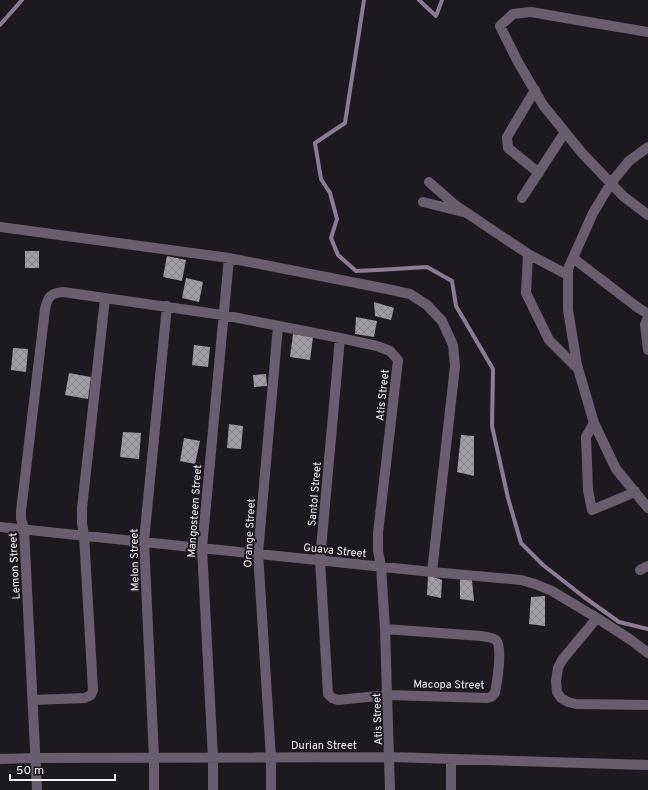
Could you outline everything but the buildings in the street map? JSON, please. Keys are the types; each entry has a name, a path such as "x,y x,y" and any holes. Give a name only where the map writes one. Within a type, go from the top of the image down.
{"street":[{"path":"648,32 531,12 513,14 500,26 518,62 543,104 582,153 622,196 648,215"},
{"path":"535,90 507,137 508,148 539,173"},
{"path":"522,198 565,132"},
{"path":"648,147 629,161 611,183 593,213 568,269 568,310 578,370 594,423 616,468 648,508"},
{"path":"429,182 455,205 528,254 568,275"},
{"path":"423,202 469,214"},
{"path":"0,227 229,258 410,294 427,305 442,321 453,345 455,366 432,572"},
{"path":"528,254 526,293 549,340 578,370"},
{"name":"Mangosteen Street","path":"213,790 213,758 202,548 229,258"},
{"path":"573,258 648,314"},
{"name":"Atis Street","path":"50,296 56,292 63,292 223,315 377,346 390,351 398,360 378,533 378,551 381,566 386,629 390,790"},
{"name":"Lemon Street","path":"37,790 24,529 21,519 21,511 45,309 50,296"},
{"path":"33,700 85,698 91,695 93,690 82,508 105,298"},
{"name":"Melon Street","path":"154,790 154,758 144,542 167,306"},
{"path":"648,317 645,325 648,350"},
{"name":"Orange Street","path":"271,790 271,758 258,554 278,326"},
{"name":"Santol Street","path":"332,698 328,694 327,689 320,560 340,338"},
{"path":"594,423 586,437 588,490 592,510 635,491"},
{"name":"Guava Street","path":"0,526 258,554 521,580 552,591 597,618 648,653"},
{"path":"597,618 562,660 558,668 556,681 557,692 561,698 576,704 648,705"},
{"name":"Macopa Street","path":"332,698 338,700 388,695 487,698 491,697 495,693 500,654 500,647 497,641 490,637 481,636 386,629"},
{"name":"Durian Street","path":"0,759 390,757 648,765"},
{"path":"451,760 451,790"}],"waterway":[{"path":"0,25 22,0"},
{"path":"364,0 345,123 315,143 321,179 330,193 337,219 331,238 338,255 356,271 427,267 452,281 456,306 493,369 492,426 508,498 521,543 543,565 619,622 648,629"},
{"path":"419,0 436,16 442,0"}]}
